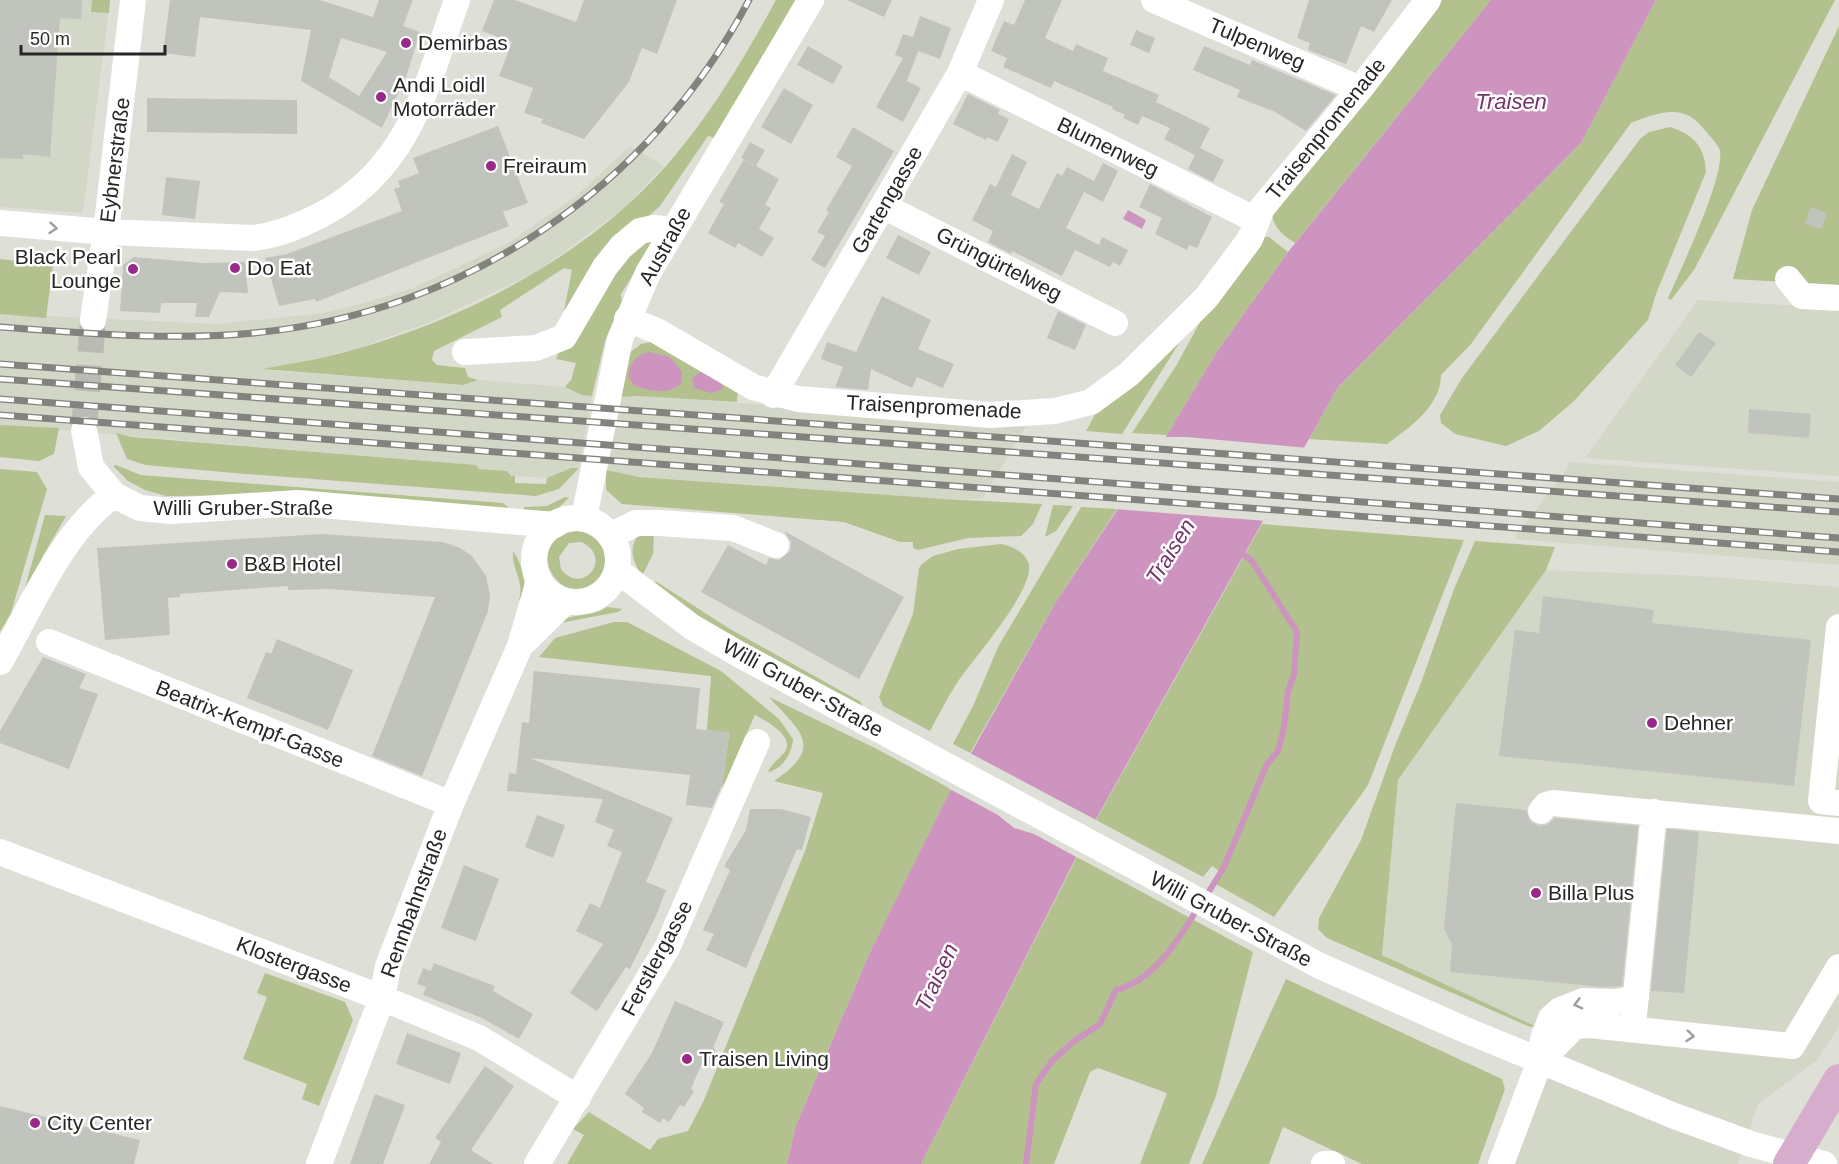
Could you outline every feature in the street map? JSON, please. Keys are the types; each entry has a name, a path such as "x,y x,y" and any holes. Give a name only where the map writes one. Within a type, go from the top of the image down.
{"main road":[{"path":"1792,1159 1839,1080"}],"street":[{"name":"Eybnerstraße","path":"93,320 106,232 133,0"},
{"path":"0,223 106,232 254,238 290,230 352,197 380,173 416,115 457,0"},
{"name":"Austraße","path":"584,518 615,359 627,319 648,273 811,0"},
{"name":"Gartengasse","path":"773,394 960,73 991,0"},
{"name":"Tulpenweg","path":"1154,0 1360,89"},
{"name":"Traisenpromenade","path":"627,319 657,331 753,387 798,399 990,414 1055,411 1091,402 1129,374 1206,298 1250,239 1256,220 1263,208 1360,89 1428,0"},
{"name":"Blumenweg","path":"960,73 1256,220"},
{"name":"Grüngürtelweg","path":"883,206 1115,323"},
{"path":"465,352 536,348 564,337 605,267 621,246 639,231 654,228 673,230"},
{"path":"1788,279 1802,296 1839,298"},
{"path":"0,662 70,536 96,507 114,495 91,467 84,430"},
{"name":"Willi Gruber-Straße","path":"114,495 140,508 171,511 298,503 555,525"},
{"path":"584,518 597,523 610,536 619,557 611,582 580,602 549,594 535,571 535,554 541,536 555,525 567,519 584,518"},
{"name":"Willi Gruber-Straße","path":"483,520 535,554"},
{"path":"610,536 636,523 659,523 733,528 776,545"},
{"name":"Rennbahnstraße","path":"319,1164 382,998 388,966 451,804 520,646 539,581"},
{"name":"Willi Gruber-Straße","path":"611,582 1273,942 1389,997 1540,1061 1741,1141 1792,1159 1824,1164"},
{"name":"Rennbahnstraße","path":"520,646 566,600"},
{"path":"1839,627 1821,801 1839,803"},
{"name":"Beatrix-Kempf-Gasse","path":"50,642 451,804"},
{"name":"Ferstlergasse","path":"537,1164 667,948 757,742"},
{"path":"1542,811 1546,805 1553,803 1839,831"},
{"path":"1632,1030 1654,812"},
{"name":"Klostergasse","path":"0,852 382,998 479,1038 578,1098"},
{"path":"1540,1061 1575,1026 1792,1046 1839,967"},
{"path":"1501,1164 1540,1061 1543,1038 1551,1018 1560,1010 1583,1002 1616,1002 1636,998"},
{"path":"1324,1164 1332,1164"}],"shaded area":[{"path":"0,0 110,0 83,213 0,207"},
{"path":"630,146 664,166 624,208 535,273 430,322 356,349 266,370 463,385 478,380 565,387 582,395 592,396 579,468 571,468 547,478 511,476 507,471 479,469 475,465 0,425 0,314 218,324 323,313 368,302 413,288 510,242 575,197"},
{"path":"1698,300 1839,308 1839,476 1585,458"},
{"path":"638,396 1020,422 1026,426 982,499 944,499 619,475 606,470 621,397"},
{"path":"1569,462 1839,482 1839,565 1514,539 1568,467"},
{"path":"1546,570 1700,576 1839,587 1839,1026 1818,1059 1758,1104 1738,1164 1512,1164 1535,1026 1382,955 1398,780"}],"green space":[{"path":"92,0 110,0 109,13 91,12"},
{"path":"776,0 795,0 715,138 708,136 660,206 643,221 561,327 572,270 564,268 500,310 502,317 434,351 432,360 437,365 465,368 468,377 478,380 463,385 263,369 345,352 428,325 498,293 564,254 595,232 648,186 690,137 727,84"},
{"path":"1442,0 1491,0 1295,243 1287,238 1275,225 1272,216"},
{"path":"1656,0 1835,0 1694,270 1671,300 1668,298 1710,198 1720,159 1719,148 1702,127 1694,119 1677,112 1649,116 1631,123 1471,344 1441,375 1436,397 1414,423 1387,444 1309,439 1338,387 1581,143"},
{"path":"1839,26 1839,285 1733,279 1752,210"},
{"path":"1670,127 1686,134 1697,143 1703,156 1706,172 1656,294 1648,320 1573,402 1539,431 1506,446 1455,434 1441,423 1440,415 1462,378 1640,139 1649,132"},
{"path":"1262,237 1269,237 1288,252 1216,353 1167,435 1132,433 1176,366 1211,302"},
{"path":"660,239 639,265 621,294 622,303 605,341 592,396 582,395 565,387 571,380 576,363 556,359 559,352 632,241"},
{"path":"0,259 53,265 46,318 0,314"},
{"path":"1188,329 1122,434 1086,431 1097,411"},
{"path":"655,341 738,388 737,402 621,397 629,353 641,344"},
{"path":"0,425 59,428 54,454 39,461 0,457"},
{"path":"116,433 132,437 476,465 479,469 507,471 511,476 515,476 515,483 546,484 547,478 571,468 579,468 559,489 536,496 145,465 127,459"},
{"path":"116,465 141,475 503,503 510,509 295,495 166,496 145,490 128,481 113,466"},
{"path":"0,469 37,472 47,489 11,613 0,632"},
{"path":"606,470 639,477 1042,504 1033,524 1021,536 968,538 918,550 913,548 913,542 900,542 844,522 622,504 606,490"},
{"path":"565,497 569,498 555,511 523,511 524,507 547,506"},
{"path":"1053,505 1073,506 1056,531 1045,537"},
{"path":"1081,507 1117,509 1054,605 970,753 953,744 974,704 998,647"},
{"path":"45,515 66,516 43,556 26,600 22,599"},
{"path":"1262,524 1464,540 1368,785 1274,917 1214,883 1221,872 1212,866 1203,877 1096,820"},
{"path":"577,531 592,536 603,547 607,561 605,569 601,577 588,588 574,590 562,585 553,575 548,562 549,549 558,538","holes":["581,542 591,549 595,556 595,565 586,577 578,579 569,576 561,569 559,557 569,543"]},
{"path":"654,533 653,554 642,576 635,562 634,542 637,537"},
{"path":"1475,541 1555,547 1546,570 1398,780 1382,955 1535,1026 1530,1027 1327,938 1318,929 1319,918 1361,840 1454,589"},
{"path":"1001,544 1022,553 1029,565 1028,577 1012,608 957,683 930,731 883,706 879,697 913,614 919,568 933,556 958,549"},
{"path":"513,551 524,576 525,605 519,600 520,587"},
{"path":"657,582 730,629 861,702 862,708 706,621 650,583"},
{"path":"607,607 623,609 618,612 555,624 561,620 594,613"},
{"path":"614,622 627,622 721,671 779,719 793,739 789,755 782,764 768,772 784,753 787,747 786,741 778,730 755,715 722,789 729,733 707,730 711,676 539,657 555,638"},
{"path":"769,697 875,748 951,789 871,950 796,1125 787,1164 567,1164 584,1135 573,1129 589,1112 650,1150 658,1139 688,1131 704,1100 805,851 823,793 774,781 799,759 803,749 803,740 791,721"},
{"path":"1077,857 1253,952 1216,1096 1189,1164 1140,1164 1167,1093 1098,1068 1090,1072 1054,1164 921,1164"},
{"path":"265,973 345,1002 353,1020 319,1106 302,1099 307,1084 243,1059 267,997 257,993"},
{"path":"1286,979 1502,1079 1505,1089 1478,1164 1362,1164 1283,1127 1269,1164 1202,1164"}],"water":[{"name":"Traisen","path":"1491,0 1656,0 1581,143 1338,387 1091,828 921,1164 787,1164 796,1125 871,950 951,789 1054,605 1167,435 1216,353 1288,252"},
{"path":"1128,210 1146,220 1142,229 1123,219"},
{"path":"649,352 670,357 682,372 681,384 664,391 635,386 629,379 631,365 640,355"},
{"path":"701,371 721,380 723,389 711,393 694,388 692,379"}],"pier":[{"path":"1162,437 1187,437 1308,448 1267,521 1114,509"},
{"path":"968,752 1098,821 1080,859 1034,834 1014,828 998,815 948,788"}],"building":[{"path":"0,0 82,0 81,19 60,18 50,157 23,154 23,159 0,158"},
{"path":"170,0 320,0 373,17 379,0 413,0 403,26 420,32 407,74 382,128 301,81 311,30 200,17 195,57 163,53","holes":["341,38 387,52 359,96 329,77"]},
{"path":"494,0 515,0 576,22 584,0 677,0 657,54 642,48 629,82 584,139 541,123 543,119 524,113 533,88 499,76 512,42 482,31"},
{"path":"847,0 892,0 884,17"},
{"path":"1025,0 1062,0 1045,38 1073,51 1076,44 1108,58 1103,71 1159,95 1156,102 1210,128 1200,148 1224,160 1213,182 1188,169 1195,155 1164,139 1170,128 1142,116 1138,125 1123,118 1125,115 1112,109 1113,107 1054,81 1051,88 1003,67 1007,58 991,51 1004,21 1014,25"},
{"path":"1309,0 1392,0 1374,32 1361,26 1346,64 1308,50 1310,43 1297,38"},
{"path":"920,16 951,28 940,59 918,51 907,81 921,88 903,122 876,107 903,58 895,55 903,34 913,37"},
{"path":"1136,30 1155,38 1149,53 1130,45"},
{"path":"808,46 843,66 833,84 797,65"},
{"path":"1204,46 1250,65 1252,60 1336,95 1306,131 1275,112 1237,97 1240,90 1193,70"},
{"path":"784,88 813,105 791,144 761,127"},
{"path":"968,94 1000,110 998,114 1009,119 998,142 987,137 986,140 953,124"},
{"path":"147,98 297,100 297,134 147,132"},
{"path":"498,126 528,203 503,212 509,226 316,302 315,299 279,306 265,258 287,254 402,211 394,189 400,187 398,181 419,173 413,158"},
{"path":"853,127 894,151 825,268 811,260 825,236 817,232 829,212 826,210 852,166 836,157"},
{"path":"750,142 765,150 756,166 741,158"},
{"path":"1012,154 1027,162 1011,195 1039,209 1057,173 1062,176 1067,167 1094,181 1103,163 1118,171 1103,202 1084,192 1066,228 1099,245 1102,237 1128,250 1120,266 1113,262 1110,267 1075,250 1062,276 1012,251 1011,254 988,242 993,231 972,220 990,184 996,187"},
{"path":"744,159 779,179 765,205 771,208 759,229 774,238 762,257 738,243 735,248 708,233 724,204 719,202"},
{"path":"166,177 200,181 195,219 162,215"},
{"path":"1150,184 1212,217 1197,248 1189,245 1187,250 1155,234 1162,218 1139,207"},
{"path":"1811,207 1827,213 1821,229 1805,224"},
{"path":"898,235 931,252 919,275 886,258"},
{"path":"134,257 203,263 245,262 248,293 220,292 209,317 195,317 197,303 161,303 160,313 120,311 123,265"},
{"path":"882,296 931,320 918,349 954,364 943,388 917,377 912,388 871,369 868,390 835,387 843,367 821,359 827,342 856,352"},
{"path":"1058,311 1086,325 1075,350 1047,338"},
{"path":"1699,332 1716,343 1691,377 1675,365"},
{"path":"1749,409 1811,414 1809,438 1748,433"},
{"path":"784,531 904,597 859,679 701,592 728,545 766,565 769,558 779,560 790,551 791,542"},
{"path":"322,534 443,542 460,548 472,556 486,576 490,595 488,611 422,776 372,756 435,597 330,589 288,590 288,586 180,594 180,597 168,598 170,635 105,640 97,548"},
{"name":"Dehner","path":"1543,596 1654,610 1652,623 1811,640 1794,786 1499,756 1515,630 1539,633"},
{"path":"277,639 353,670 328,730 247,698 266,652 271,654"},
{"path":"43,657 86,674 79,688 98,694 69,769 0,743 0,731"},
{"path":"534,671 700,688 696,729 729,732 723,783 712,808 686,805 690,775 530,758 673,818 646,882 666,890 656,916 630,969 626,967 597,1011 570,993 603,944 576,931 590,903 600,908 622,852 607,846 614,830 595,822 603,799 507,791 509,773 516,774 522,722 529,723"},
{"name":"Billa Plus","path":"1456,803 1526,810 1531,822 1539,826 1547,825 1555,818 1638,826 1622,986 1603,987 1450,972 1452,945 1444,928"},
{"path":"750,809 781,809 811,817 802,850 797,849 746,968 706,950 714,934 703,930 730,870 724,866 746,830"},
{"path":"537,815 565,825 553,858 525,847"},
{"path":"1667,829 1699,832 1684,993 1651,991"},
{"path":"464,865 499,879 476,941 441,928"},
{"path":"434,963 495,986 493,991 533,1014 519,1039 482,1018 423,995 426,987 417,984 423,968 431,971"},
{"name":"Traisen Living","path":"675,1001 724,1022 713,1048 716,1050 708,1066 702,1063 691,1089 694,1091 684,1107 680,1105 669,1122 663,1118 660,1123 642,1112 644,1108 625,1094 652,1053"},
{"path":"407,1033 461,1053 450,1084 396,1064"},
{"path":"485,1066 514,1086 471,1150 493,1164 429,1164 441,1142 435,1138"},
{"path":"375,1094 405,1105 383,1164 350,1164"},
{"name":"City Center","path":"0,1106 140,1140 134,1164 0,1164"}],"waterway":[{"path":"1205,898 1224,867 1267,764 1278,751 1284,728 1288,691 1294,675 1297,632 1252,561 1244,555"},
{"path":"1026,1164 1036,1084 1052,1061 1073,1042 1100,1024 1116,990 1143,977 1165,957 1199,906"}],"tunnel":[{"path":"84,430 93,320"}],"railway":[{"path":"0,327 159,336 254,333 332,321 407,299 478,268 544,229 605,182 660,128 708,67 749,0"},
{"path":"0,364 1839,499"},
{"path":"0,379 1839,512"},
{"path":"0,399 1839,538"},
{"path":"0,415 1839,552"}],"place":[{"name":"Demirbas","path":"406,43"},
{"name":"Andi Loidl Motorräder","path":"381,97"},
{"name":"Freiraum","path":"491,166"},
{"name":"Do Eat","path":"235,268"},
{"name":"Black Pearl Lounge","path":"133,269"},
{"name":"B&B Hotel","path":"232,564"},
{"name":"Dehner","path":"1652,723"},
{"name":"Billa Plus","path":"1536,893"},
{"name":"Traisen Living","path":"687,1059"},
{"name":"City Center","path":"35,1123"}]}
